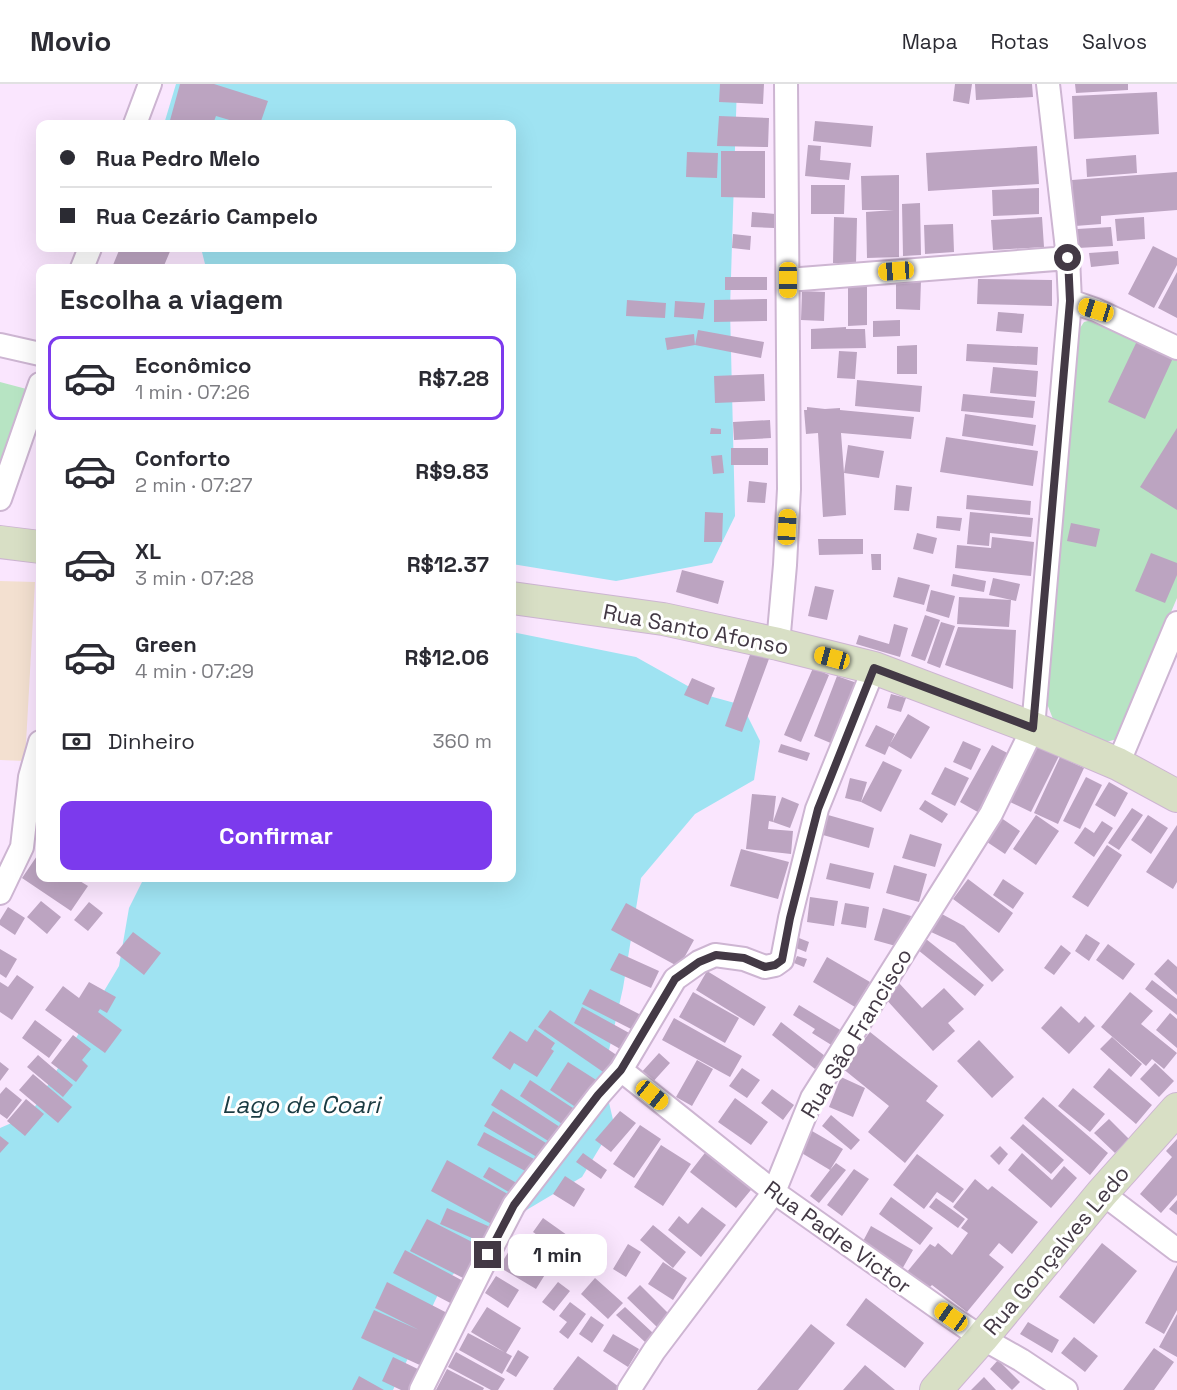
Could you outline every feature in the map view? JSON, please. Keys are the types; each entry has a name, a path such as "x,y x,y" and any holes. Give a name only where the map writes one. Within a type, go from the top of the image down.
{"main road":[{"path":"0,542 36,546"},
{"name":"Rua Santo Afonso","path":"519,599 663,620 778,644 874,668 1033,728 1118,764 1177,796"},
{"name":"Rua Gonçalves Ledo","path":"936,1390 1102,1193 1177,1109"}],"street":[{"path":"136,120 150,84"},
{"path":"778,644 789,489 786,84"},
{"path":"1033,728 1070,301 1068,258 1048,84"},
{"path":"788,280 1068,258"},
{"path":"1070,301 1096,310 1177,348"},
{"path":"0,345 36,353"},
{"path":"0,499 36,396"},
{"path":"1118,764 1177,623"},
{"path":"421,1390 514,1205 598,1095 621,1070 675,979 699,962 716,955 744,958 765,967 775,965 782,960 790,918 818,809 874,668"},
{"name":"Rua São Francisco","path":"629,1390 654,1351 774,1192 812,1098 991,814 1033,728"},
{"path":"0,893 22,847 30,777 36,756"},
{"name":"Rua Padre Victor","path":"621,1070 774,1192 951,1317 1066,1390"},
{"path":"1102,1193 1177,1250"}],"shaded area":[{"path":"0,581 35,582 25,761 0,760"}],"green space":[{"path":"1096,319 1177,355 1177,598 1117,739 1103,743 1053,719 1046,701 1078,331 1084,322"},
{"path":"0,382 34,391 0,472"}],"water":[{"path":"176,84 737,84 730,309 735,516 712,563 616,581 516,565 516,264 205,264 202,252 516,252 516,120 165,120"},
{"name":"Lago de Coari","path":"516,633 636,657 702,694 742,705 760,741 754,780 695,814 641,878 623,988 603,1077 614,1124 582,1177 498,1227 442,1286 393,1390 0,1390 0,1128 30,1115 119,966 129,908 142,882 516,882"}],"building":[{"path":"180,84 214,84 268,101 261,120 230,120 216,116 214,120 170,120"},
{"path":"720,84 764,84 763,104 719,102"},
{"path":"955,84 972,84 969,104 953,101"},
{"path":"975,84 1032,84 1033,97 976,100"},
{"path":"1075,84 1128,84 1128,90 1076,93"},
{"path":"1157,92 1159,134 1074,139 1072,96"},
{"path":"719,116 769,118 768,147 717,146"},
{"path":"815,121 873,126 871,147 813,141"},
{"path":"808,145 821,146 820,160 851,163 849,180 805,176"},
{"path":"1037,146 1039,184 928,191 926,153"},
{"path":"721,151 765,151 765,198 721,197"},
{"path":"687,152 718,153 717,178 686,177"},
{"path":"1136,155 1137,173 1087,177 1086,159"},
{"path":"1177,172 1177,210 1101,216 1101,224 1075,226 1072,180"},
{"path":"899,175 899,257 867,258 866,212 894,210 862,210 861,176"},
{"path":"811,185 845,185 844,214 811,214"},
{"path":"1039,188 1039,214 993,216 992,190"},
{"path":"920,203 921,255 903,256 902,204"},
{"path":"752,212 775,214 774,228 751,227"},
{"path":"834,217 857,218 856,264 833,263"},
{"path":"1042,217 1044,247 993,250 991,220"},
{"path":"1144,217 1145,239 1117,241 1115,219"},
{"path":"953,224 954,252 925,254 924,225"},
{"path":"1111,227 1113,246 1078,248 1077,229"},
{"path":"733,234 751,236 750,250 732,248"},
{"path":"1153,246 1177,258 1177,265 1154,308 1128,294"},
{"path":"1118,251 1119,264 1091,267 1089,253"},
{"path":"118,252 170,252 165,264 113,264"},
{"path":"1177,272 1177,318 1158,308"},
{"path":"725,277 767,277 767,290 725,290"},
{"path":"978,279 1052,280 1052,306 977,304"},
{"path":"896,280 921,280 920,310 896,309"},
{"path":"848,281 867,281 867,325 848,326"},
{"path":"802,291 825,292 824,321 801,320"},
{"path":"767,299 767,321 714,322 714,300"},
{"path":"627,300 666,303 665,318 626,316"},
{"path":"675,301 705,303 703,319 674,317"},
{"path":"998,312 1024,314 1022,333 996,331"},
{"path":"900,320 900,336 873,337 873,321"},
{"path":"846,327 846,329 865,329 866,348 811,349 811,329"},
{"path":"698,330 764,342 761,358 695,345"},
{"path":"694,334 695,345 667,350 665,338"},
{"path":"1137,341 1173,358 1145,419 1108,402"},
{"path":"967,344 1038,347 1037,365 966,361"},
{"path":"917,345 917,374 897,374 897,346"},
{"path":"839,351 857,352 855,379 837,378"},
{"path":"993,367 1038,371 1036,397 990,393"},
{"path":"764,374 765,401 715,403 714,376"},
{"path":"857,380 922,386 920,412 855,406"},
{"path":"963,394 1035,401 1033,418 961,411"},
{"path":"807,407 840,408 840,410 914,417 911,439 841,433 846,515 823,517 818,433 806,434 804,410 807,410"},
{"path":"965,414 1036,425 1033,446 962,436"},
{"path":"770,420 771,438 734,440 733,422"},
{"path":"711,428 721,429 721,434 710,434"},
{"path":"1177,428 1177,510 1140,487"},
{"path":"946,437 1038,451 1033,486 940,472"},
{"path":"848,445 884,451 879,478 844,473"},
{"path":"731,448 768,448 768,465 731,465"},
{"path":"722,455 724,473 713,474 711,456"},
{"path":"749,481 767,483 765,503 747,502"},
{"path":"896,485 912,487 909,511 894,510"},
{"path":"967,495 1031,501 1030,515 966,509"},
{"path":"705,512 723,513 722,542 704,542"},
{"path":"970,512 1033,518 1031,537 990,533 989,546 967,544"},
{"path":"937,516 962,518 960,531 936,528"},
{"path":"1071,523 1100,529 1096,547 1067,541"},
{"path":"917,533 937,538 933,554 913,549"},
{"path":"992,537 1034,542 1031,576 955,568 957,545 991,548"},
{"path":"818,539 863,539 863,554 819,555"},
{"path":"1151,553 1177,563 1177,575 1165,603 1135,591"},
{"path":"871,554 881,554 881,570 872,570"},
{"path":"682,570 724,581 718,604 676,592"},
{"path":"953,574 986,581 984,592 951,586"},
{"path":"898,577 930,585 924,605 893,597"},
{"path":"993,578 1020,584 1016,601 989,595"},
{"path":"815,586 834,590 827,620 808,616"},
{"path":"931,590 955,596 949,618 926,611"},
{"path":"959,597 1011,600 1009,627 957,624"},
{"path":"925,615 940,620 925,661 911,656"},
{"path":"941,622 955,626 940,668 927,663"},
{"path":"894,624 908,628 900,657 856,644 859,635 889,644"},
{"path":"958,627 1016,630 1013,689 945,665"},
{"path":"752,649 770,656 742,732 725,726"},
{"path":"813,668 829,675 801,742 784,735"},
{"path":"837,676 857,683 833,744 814,736"},
{"path":"692,678 715,688 708,705 684,695"},
{"path":"891,694 906,698 901,712 887,708"},
{"path":"908,714 930,727 911,759 889,746 885,755 865,746 876,725 895,734 890,744"},
{"path":"963,741 981,749 971,770 953,762"},
{"path":"781,744 810,753 807,761 778,752"},
{"path":"992,745 1015,757 983,815 960,802"},
{"path":"1037,746 1059,756 1031,812 1010,802"},
{"path":"1060,757 1084,768 1058,824 1034,813"},
{"path":"883,761 902,770 881,812 861,802"},
{"path":"945,767 969,778 955,806 931,794"},
{"path":"1086,777 1102,785 1080,829 1063,821"},
{"path":"850,778 867,782 861,802 845,798"},
{"path":"1109,782 1128,793 1115,817 1095,805"},
{"path":"752,794 776,796 773,822 769,821 768,829 793,831 791,854 746,849"},
{"path":"782,797 799,804 790,828 773,822"},
{"path":"925,800 948,814 942,823 919,809"},
{"path":"1132,808 1143,815 1119,850 1108,843"},
{"path":"994,813 1020,831 1005,854 978,836"},
{"path":"828,815 874,828 869,848 823,835"},
{"path":"1036,815 1059,831 1036,865 1013,849"},
{"path":"1148,815 1168,828 1151,854 1131,840"},
{"path":"1102,821 1113,828 1094,857 1074,843 1085,827 1094,833"},
{"path":"1177,825 1177,882 1173,889 1146,872"},
{"path":"910,834 942,844 935,867 902,858"},
{"path":"1107,845 1122,855 1088,907 1072,897"},
{"path":"741,849 789,862 778,899 730,886"},
{"path":"36,857 36,882 82,882 88,886 71,911 22,878"},
{"path":"830,863 874,873 870,889 826,879"},
{"path":"894,865 927,874 919,902 886,893"},
{"path":"968,879 1013,913 999,933 953,899"},
{"path":"1003,879 1024,893 1013,909 993,895"},
{"path":"810,897 838,901 834,926 807,922"},
{"path":"41,901 61,917 47,934 27,917"},
{"path":"89,902 103,913 88,931 74,920"},
{"path":"626,903 694,940 679,967 611,930"},
{"path":"845,903 869,907 866,928 841,924"},
{"path":"8,907 25,918 15,935 0,925 0,920"},
{"path":"883,908 911,916 903,948 874,940"},
{"path":"940,913 964,926 1004,970 992,982 955,943 931,932"},
{"path":"133,932 161,953 144,975 116,953"},
{"path":"1086,934 1100,943 1089,961 1075,951"},
{"path":"799,938 809,942 806,952 796,948"},
{"path":"926,939 984,985 975,996 918,950"},
{"path":"1108,944 1135,964 1123,980 1096,960"},
{"path":"1061,945 1071,953 1054,975 1044,968"},
{"path":"0,949 17,959 6,978 0,974"},
{"path":"619,953 659,971 651,988 610,970"},
{"path":"797,956 807,959 804,967 794,963"},
{"path":"827,957 870,982 855,1007 813,982"},
{"path":"1168,959 1177,967 1177,995 1154,974"},
{"path":"707,971 766,1007 754,1026 696,990"},
{"path":"17,975 34,987 12,1020 0,1012 0,982 8,987"},
{"path":"1152,980 1177,999 1177,1015 1145,989"},
{"path":"89,982 116,997 107,1013 100,1009 98,1012 122,1030 105,1053 45,1010 63,986 79,998"},
{"path":"899,983 922,1008 944,988 964,1009 948,1023 955,1031 933,1051 884,997"},
{"path":"590,989 643,1016 635,1031 582,1004"},
{"path":"693,992 739,1018 725,1043 679,1017"},
{"path":"1130,992 1153,1011 1141,1024 1177,1053 1164,1069 1152,1059 1146,1066 1101,1027"},
{"path":"799,1005 842,1031 833,1046 812,1033 815,1029 793,1015"},
{"path":"1061,1006 1079,1023 1085,1016 1095,1026 1069,1054 1041,1028"},
{"path":"582,1007 631,1034 622,1050 574,1023"},
{"path":"550,1010 618,1056 606,1074 538,1027"},
{"path":"1170,1013 1177,1019 1177,1048 1156,1030"},
{"path":"674,1018 742,1056 730,1077 662,1040"},
{"path":"35,1020 62,1040 49,1058 22,1038"},
{"path":"781,1022 825,1056 815,1069 772,1035"},
{"path":"535,1029 555,1043 551,1049 554,1051 537,1077 514,1063 510,1070 492,1058 510,1031 527,1042"},
{"path":"870,1032 938,1086 926,1101 944,1115 905,1163 868,1132 889,1106 842,1068"},
{"path":"73,1035 91,1049 82,1060 88,1066 76,1082 51,1063"},
{"path":"1112,1037 1142,1064 1131,1077 1100,1049"},
{"path":"979,1040 1014,1077 992,1098 957,1061"},
{"path":"659,1053 670,1063 651,1084 640,1074"},
{"path":"38,1055 73,1085 63,1097 27,1067"},
{"path":"697,1060 713,1069 692,1106 676,1097"},
{"path":"0,1062 9,1069 0,1081"},
{"path":"568,1062 601,1083 583,1112 550,1090"},
{"path":"1155,1063 1174,1081 1159,1097 1140,1079"},
{"path":"742,1068 760,1080 747,1098 729,1086"},
{"path":"1109,1068 1152,1105 1136,1124 1093,1087"},
{"path":"33,1074 72,1107 58,1123 19,1090"},
{"path":"841,1077 865,1088 853,1117 829,1107"},
{"path":"530,1080 579,1112 568,1128 520,1096"},
{"path":"6,1087 22,1100 7,1119 0,1114 0,1094"},
{"path":"1073,1088 1105,1114 1090,1132 1058,1106"},
{"path":"501,1089 563,1129 553,1144 491,1105"},
{"path":"772,1089 794,1105 783,1120 761,1103"},
{"path":"1043,1097 1108,1153 1090,1175 1024,1118"},
{"path":"735,1098 768,1122 751,1145 718,1122"},
{"path":"26,1099 44,1114 25,1136 7,1121"},
{"path":"493,1111 551,1146 542,1160 484,1126"},
{"path":"620,1111 636,1123 611,1152 595,1140"},
{"path":"831,1115 860,1140 851,1150 822,1126"},
{"path":"1109,1119 1129,1139 1115,1153 1094,1133"},
{"path":"1023,1124 1064,1160 1051,1174 1010,1138"},
{"path":"640,1125 661,1139 634,1178 613,1164"},
{"path":"812,1131 843,1149 830,1170 800,1152"},
{"path":"484,1132 534,1159 527,1172 477,1145"},
{"path":"0,1136 9,1143 0,1153"},
{"path":"1177,1139 1177,1195 1161,1213 1140,1194 1172,1157 1166,1151"},
{"path":"661,1145 691,1164 663,1206 634,1187"},
{"path":"1000,1146 1008,1154 999,1165 990,1156"},
{"path":"708,1149 755,1185 736,1208 690,1172"},
{"path":"583,1153 607,1170 601,1179 576,1162"},
{"path":"1022,1153 1052,1180 1064,1166 1077,1178 1051,1208 1008,1170"},
{"path":"917,1154 964,1189 953,1203 937,1192 924,1209 893,1185"},
{"path":"447,1160 513,1197 497,1227 431,1191"},
{"path":"836,1163 846,1170 819,1203 810,1196"},
{"path":"489,1167 520,1185 514,1195 483,1177"},
{"path":"854,1169 869,1179 842,1216 827,1205"},
{"path":"565,1176 585,1189 574,1207 553,1194"},
{"path":"975,1179 988,1190 992,1186 1038,1222 1012,1254 999,1243 989,1255 1004,1267 967,1312 932,1285 928,1289 907,1272 930,1244 935,1247 938,1243 952,1255 968,1233 961,1228 968,1219 953,1207"},
{"path":"891,1197 933,1228 920,1245 879,1214"},
{"path":"936,1198 965,1219 958,1228 929,1207"},
{"path":"1177,1200 1177,1215 1169,1209"},
{"path":"702,1207 726,1225 701,1257 668,1230 679,1216 688,1224"},
{"path":"447,1208 497,1230 490,1246 440,1224"},
{"path":"543,1218 588,1250 571,1274 560,1266 567,1257 533,1232"},
{"path":"427,1219 484,1248 467,1280 410,1251"},
{"path":"653,1225 686,1252 673,1268 640,1240"},
{"path":"871,1226 913,1250 901,1271 860,1247"},
{"path":"1102,1243 1137,1271 1094,1324 1059,1297"},
{"path":"628,1244 641,1252 626,1277 613,1269"},
{"path":"405,1250 467,1283 456,1306 393,1273"},
{"path":"509,1251 546,1273 536,1289 499,1267"},
{"path":"663,1262 687,1278 673,1300 648,1284"},
{"path":"1177,1265 1177,1310 1164,1334 1145,1323"},
{"path":"496,1276 519,1290 508,1308 485,1293"},
{"path":"595,1278 623,1303 608,1319 581,1294"},
{"path":"387,1282 453,1316 424,1367 361,1338 374,1310 419,1330 375,1308"},
{"path":"558,1282 570,1291 554,1311 542,1302"},
{"path":"640,1285 671,1316 658,1328 627,1298"},
{"path":"866,1298 924,1343 905,1368 846,1325"},
{"path":"570,1302 586,1314 568,1339 559,1332 567,1322 559,1316"},
{"path":"487,1307 521,1328 506,1353 471,1332"},
{"path":"625,1307 653,1333 645,1342 616,1315"},
{"path":"1177,1314 1177,1357 1159,1347"},
{"path":"591,1316 604,1325 592,1343 579,1334"},
{"path":"1028,1322 1059,1340 1052,1353 1020,1334"},
{"path":"811,1324 835,1343 798,1390 757,1390"},
{"path":"468,1333 512,1356 502,1374 459,1350"},
{"path":"613,1334 639,1349 628,1367 603,1351"},
{"path":"1074,1337 1098,1356 1085,1372 1061,1353"},
{"path":"1154,1348 1174,1362 1154,1390 1123,1390"},
{"path":"518,1350 529,1357 516,1377 506,1371"},
{"path":"456,1352 505,1379 498,1390 491,1390 448,1367"},
{"path":"578,1356 623,1390 554,1390"},
{"path":"393,1357 424,1372 416,1390 401,1390 382,1381"},
{"path":"998,1360 1020,1382 1012,1390 990,1369"},
{"path":"865,1365 895,1390 843,1390"},
{"path":"447,1369 484,1388 483,1390 436,1390"},
{"path":"359,1376 384,1390 352,1390"},
{"path":"984,1377 996,1390 971,1390"}],"route":[{"path":"488,1255 514,1205 598,1095 621,1070 675,979 699,962 716,955 744,958 765,967 775,965 782,960 790,918 818,809 874,668 1033,728 1070,301 1068,258"}]}
